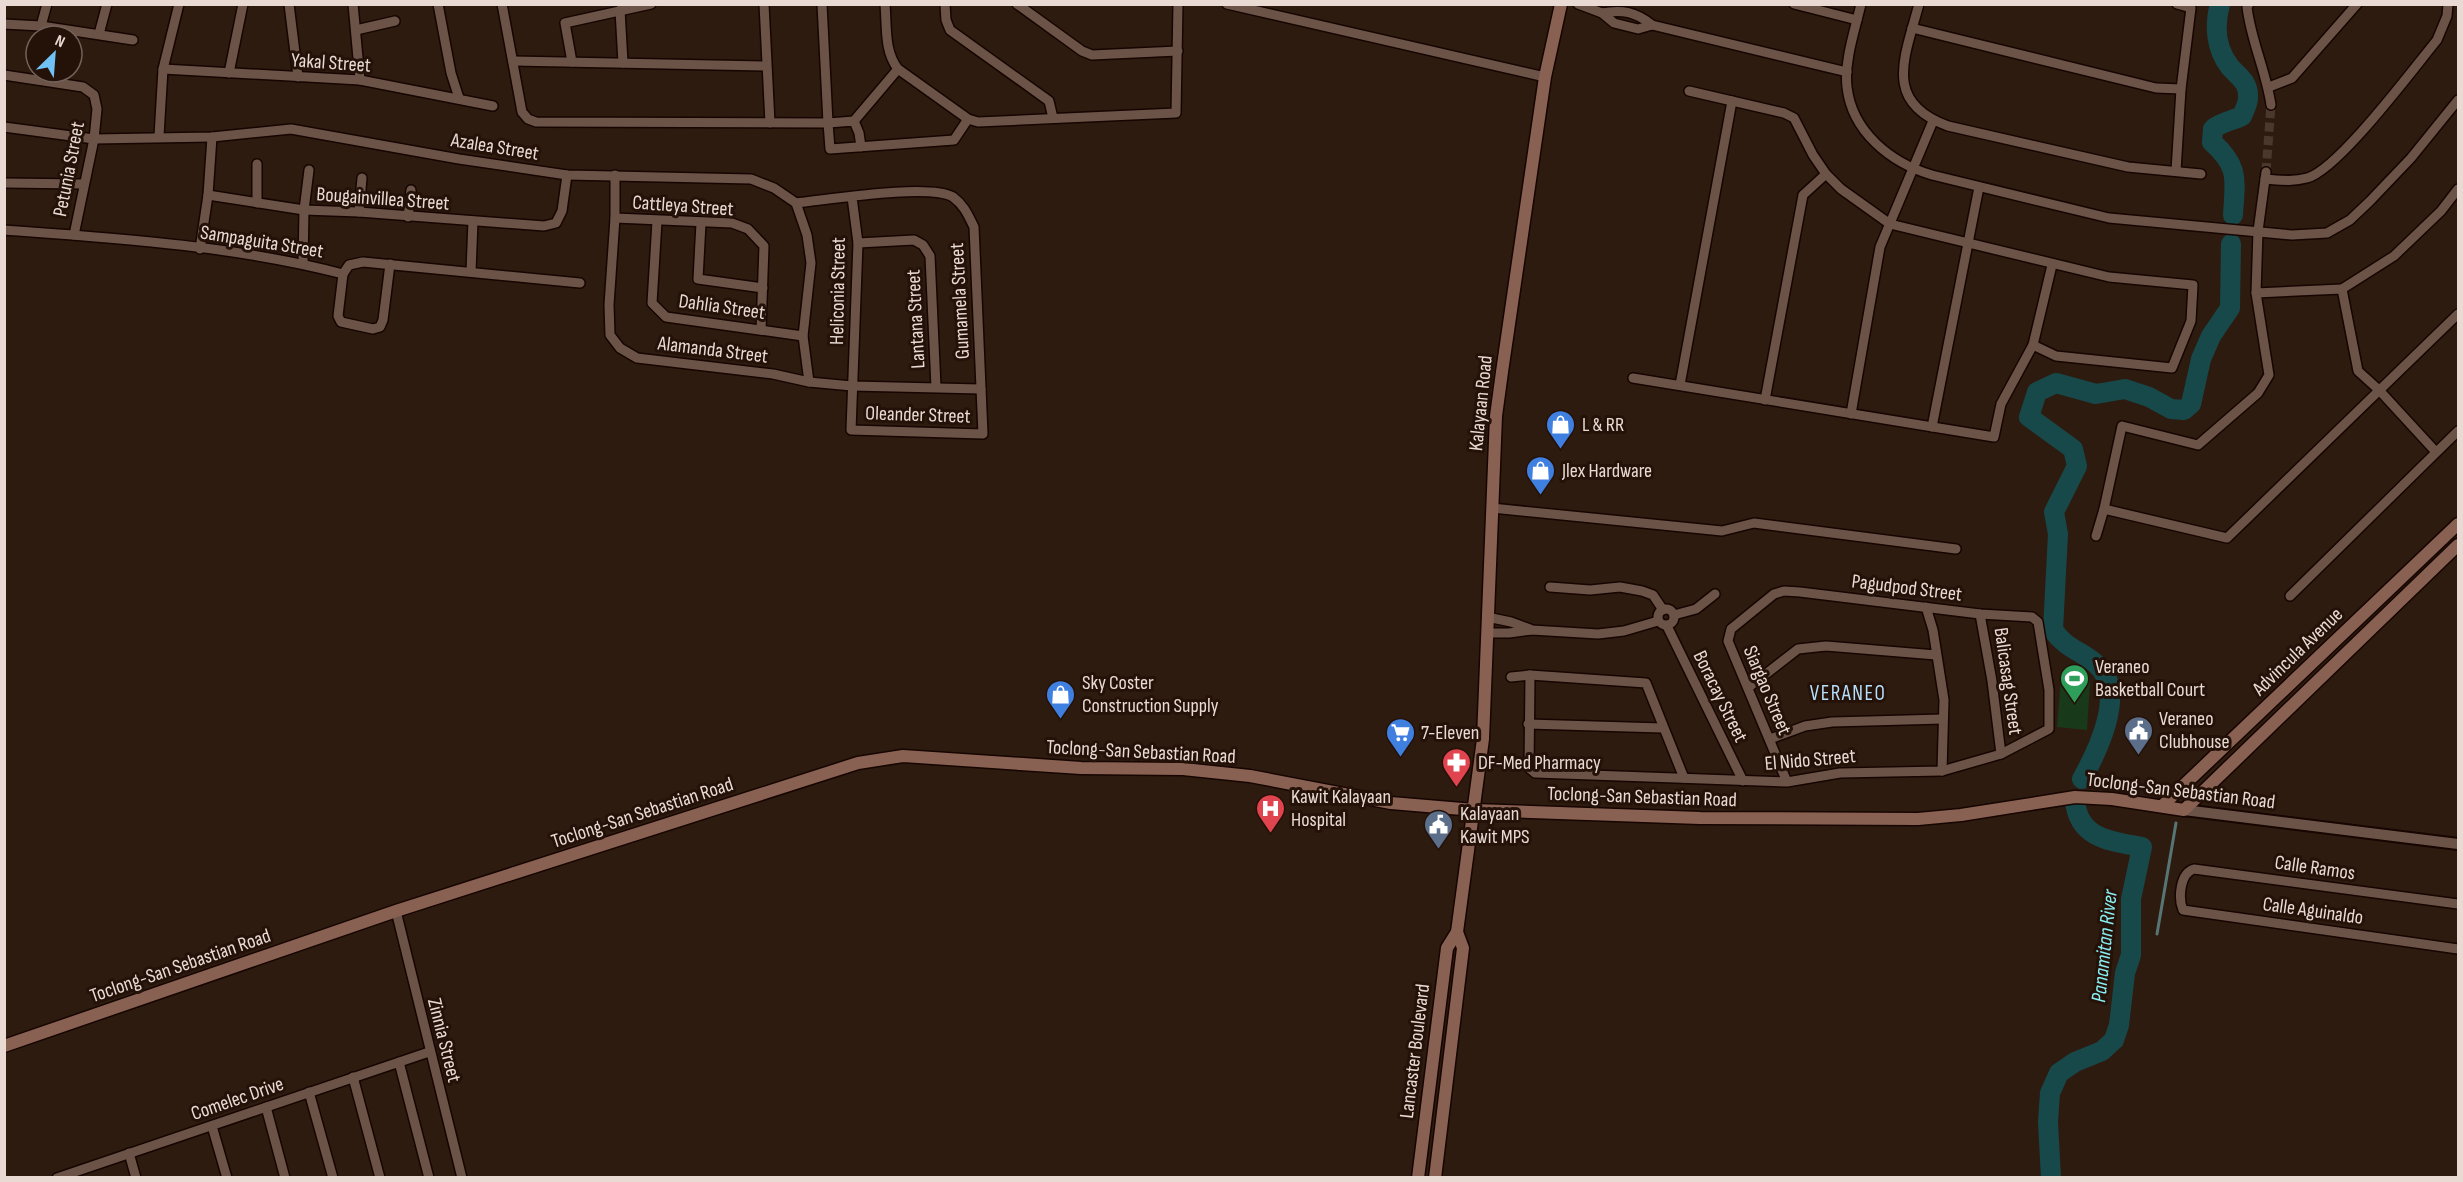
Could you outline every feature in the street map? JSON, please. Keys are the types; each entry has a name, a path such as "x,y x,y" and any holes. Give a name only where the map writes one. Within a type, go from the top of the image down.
{"main road":[{"name":"Kalayaan Road","path":"1474,810 1483,739 1492,508 1500,383 1545,77 1561,4"},
{"name":"Advincula Avenue","path":"2162,806 2458,524"},
{"name":"Advincula Avenue","path":"2184,810 2458,545"},
{"path":"2368,610 2379,621"},
{"name":"Toclong-San Sebastian Road","path":"4,1046 396,911 858,763 903,756 1081,768 1183,769 1250,776 1392,803 1474,810 1808,820 1941,818 2075,796 2184,810"},
{"name":"Lancaster Boulevard","path":"1418,1178 1447,948 1457,932 1474,810"},
{"name":"Lancaster Boulevard","path":"1435,1178 1463,948 1457,932"}],"street":[{"path":"42,24 47,4"},
{"path":"99,34 107,4"},
{"path":"159,136 163,69 179,4"},
{"path":"229,73 243,4"},
{"path":"289,4 298,77"},
{"path":"353,4 360,80"},
{"path":"438,4 451,73 459,98"},
{"path":"502,4 522,112 528,119 536,122 854,122 898,69"},
{"path":"572,62 565,23 651,4"},
{"path":"764,4 770,123"},
{"path":"822,4 830,148 954,140 968,119"},
{"path":"885,4 890,59 898,69 968,119 978,122 1176,113 1178,4"},
{"path":"945,4 946,20 950,30 1049,101 1053,118"},
{"path":"1017,4 1082,51 1092,55 1178,51"},
{"path":"1227,4 1545,77"},
{"path":"1578,4 1602,13 1618,9 1641,16 1652,25 1847,72"},
{"path":"1861,4 1847,72 1847,88 1856,115 1867,135 1884,152 1914,170 2109,218 2292,235 2327,233 2350,220 2411,158 2458,100"},
{"path":"1919,4 1903,66 1904,85 1908,97 1920,112 1933,121 2128,167 2201,174"},
{"path":"2176,171 2181,89 2191,8 2177,4"},
{"path":"2249,4 2247,7 2249,26 2269,87 2271,105"},
{"path":"2269,87 2292,78 2357,4"},
{"path":"2096,536 2122,426 2198,445 2258,393 2269,375 2256,293 2258,231 2266,175 2286,181 2309,178 2334,161 2437,40 2447,16 2448,4"},
{"path":"1800,5 1857,20"},
{"path":"620,10 623,63"},
{"path":"356,30 395,21"},
{"path":"4,24 24,25"},
{"path":"1912,28 2156,88 2181,89"},
{"path":"84,32 134,40"},
{"path":"513,61 766,66"},
{"name":"Yakal Street","path":"163,69 360,80 493,106"},
{"name":"Petunia Street","path":"4,75 83,87 94,95 97,109 94,139 74,235"},
{"path":"1689,91 1784,113 1794,118 1813,155 1826,174 1840,189 1890,224 2109,277 2193,285 2191,321 2172,368 2056,356 2033,345"},
{"path":"1680,385 1732,101"},
{"path":"1851,414 1880,248 1933,121"},
{"path":"854,122 859,133 861,147"},
{"name":"Azalea Street","path":"4,127 94,139 159,136 212,137 291,129 459,159 567,175 751,178 774,188 796,203"},
{"path":"200,249 208,195 212,137"},
{"path":"257,164 257,202"},
{"path":"303,263 304,210 309,170"},
{"path":"1766,400 1803,195 1826,174"},
{"name":"Bougainvillea Street","path":"208,195 304,210 544,226 556,223 561,211 567,175"},
{"name":"Alamanda Street","path":"615,175 615,218 609,305 610,335 620,348 637,358 852,386 981,389"},
{"path":"359,212 362,178"},
{"path":"4,183 83,184"},
{"path":"1932,427 1978,187"},
{"path":"2256,293 2342,289 2394,256 2441,211 2458,189"},
{"path":"408,217 411,190"},
{"name":"Gumamela Street","path":"796,203 926,191 951,196 964,207 974,227 981,389"},
{"name":"Heliconia Street","path":"852,197 858,243 852,386"},
{"path":"796,203 807,235 811,262 803,336 809,382"},
{"name":"Cattleya Street","path":"615,218 732,223 748,229 764,246 761,330"},
{"path":"471,272 473,221"},
{"name":"Dahlia Street","path":"657,221 652,303 666,317 803,336"},
{"path":"701,223 698,279 763,288"},
{"name":"Sampaguita Street","path":"4,230 200,249 303,263 343,274 349,265 363,262 580,283"},
{"name":"Lantana Street","path":"858,243 914,240 923,245 930,256 936,387"},
{"path":"343,274 338,316 341,322 373,329 380,327 383,320 390,264"},
{"path":"1634,378 1994,437 2001,404 2033,345 2052,264"},
{"path":"2342,289 2358,371 2379,390 2436,452"},
{"path":"2104,509 2227,538 2458,314"},
{"name":"Oleander Street","path":"852,386 851,430 983,434 981,389"},
{"path":"2290,596 2458,431"},
{"path":"1492,508 1722,531 1754,523 1956,549"},
{"path":"1550,587 1590,590 1620,588 1642,591 1653,595 1663,610"},
{"name":"Pagudpod Street","path":"1774,594 1784,591 1800,592 2036,619 2049,690 2049,729"},
{"path":"1674,615 1696,609 1715,594"},
{"name":"Siargao Street","path":"1774,594 1731,629 1728,641 1787,782"},
{"path":"1926,607 1933,630 1944,700 1942,771"},
{"path":"1487,633 1532,630 1598,634 1624,631 1674,620 1671,610 1663,610"},
{"path":"1663,610 1658,616 1663,623"},
{"name":"Balicasag Street","path":"1980,614 1992,681 2001,754"},
{"path":"1487,618 1510,622 1532,630"},
{"name":"Boracay Street","path":"1663,623 1743,781"},
{"path":"1749,687 1798,649 1826,646 1936,655"},
{"path":"1530,675 1528,724 1662,728"},
{"path":"1511,677 1530,675 1646,683 1662,728 1684,778"},
{"path":"1770,739 1805,726 1832,722 1943,719"},
{"name":"El Nido Street","path":"1528,724 1528,768 1531,771 1787,782 1840,773 1942,771 2001,754 2049,729"},
{"name":"Toclong-San Sebastian Road","path":"2184,810 2458,844"},
{"name":"Calle Ramos","path":"2182,890 2184,876 2188,871 2194,869 2458,904"},
{"name":"Calle Aguinaldo","path":"2182,890 2180,904 2183,910 2458,949"},
{"name":"Zinnia Street","path":"396,911 462,1178"},
{"name":"Comelec Drive","path":"57,1178 85,1173 129,1153 429,1052"},
{"path":"399,1062 429,1178"},
{"path":"353,1077 380,1178"},
{"path":"309,1092 333,1178"},
{"path":"266,1107 285,1178"},
{"path":"212,1126 227,1178"},
{"path":"129,1153 136,1178"}],"green space":[{"name":"Veraneo Basketball Court","path":"2061,678 2090,680 2087,730 2057,727"}],"waterway":[{"name":"Panamitan River","path":"2220,4 2217,21 2219,45 2225,60 2243,80 2248,92 2242,116 2213,129 2212,142 2227,159 2234,175 2233,215"},
{"name":"Panamitan River","path":"2082,779 2101,738 2110,705 2105,675 2096,664 2068,645 2053,630 2058,534 2054,512 2077,466 2073,449 2029,417 2037,392 2056,383 2096,394 2125,389 2149,397 2171,409 2184,410 2191,404 2201,359 2211,336 2230,308 2231,244"},
{"name":"Panamitan River","path":"2051,1178 2048,1122 2050,1093 2059,1073 2075,1062 2102,1051 2114,1040 2119,1025 2125,973 2131,955 2131,899 2142,847 2108,840 2089,830 2077,813 2075,800"},
{"path":"2157,934 2176,823"}],"tunnel":[{"path":"2266,172 2271,105"}],"place":[{"name":"L & RR","path":"1561,450"},
{"name":"Jlex Hardware","path":"1541,496"},
{"name":"Veraneo Basketball Court","path":"2074,704"},
{"name":"Sky Coster Construction Supply","path":"1061,720"},
{"name":"Veraneo Clubhouse","path":"2138,756"},
{"name":"7-Eleven","path":"1400,758"},
{"name":"DF-Med Pharmacy","path":"1457,788"},
{"name":"Kawit Kalayaan Hospital","path":"1270,834"},
{"name":"Kalayaan Kawit MPS","path":"1439,850"}],"district":[{"name":"VERANEO","path":"1848,693"}]}
